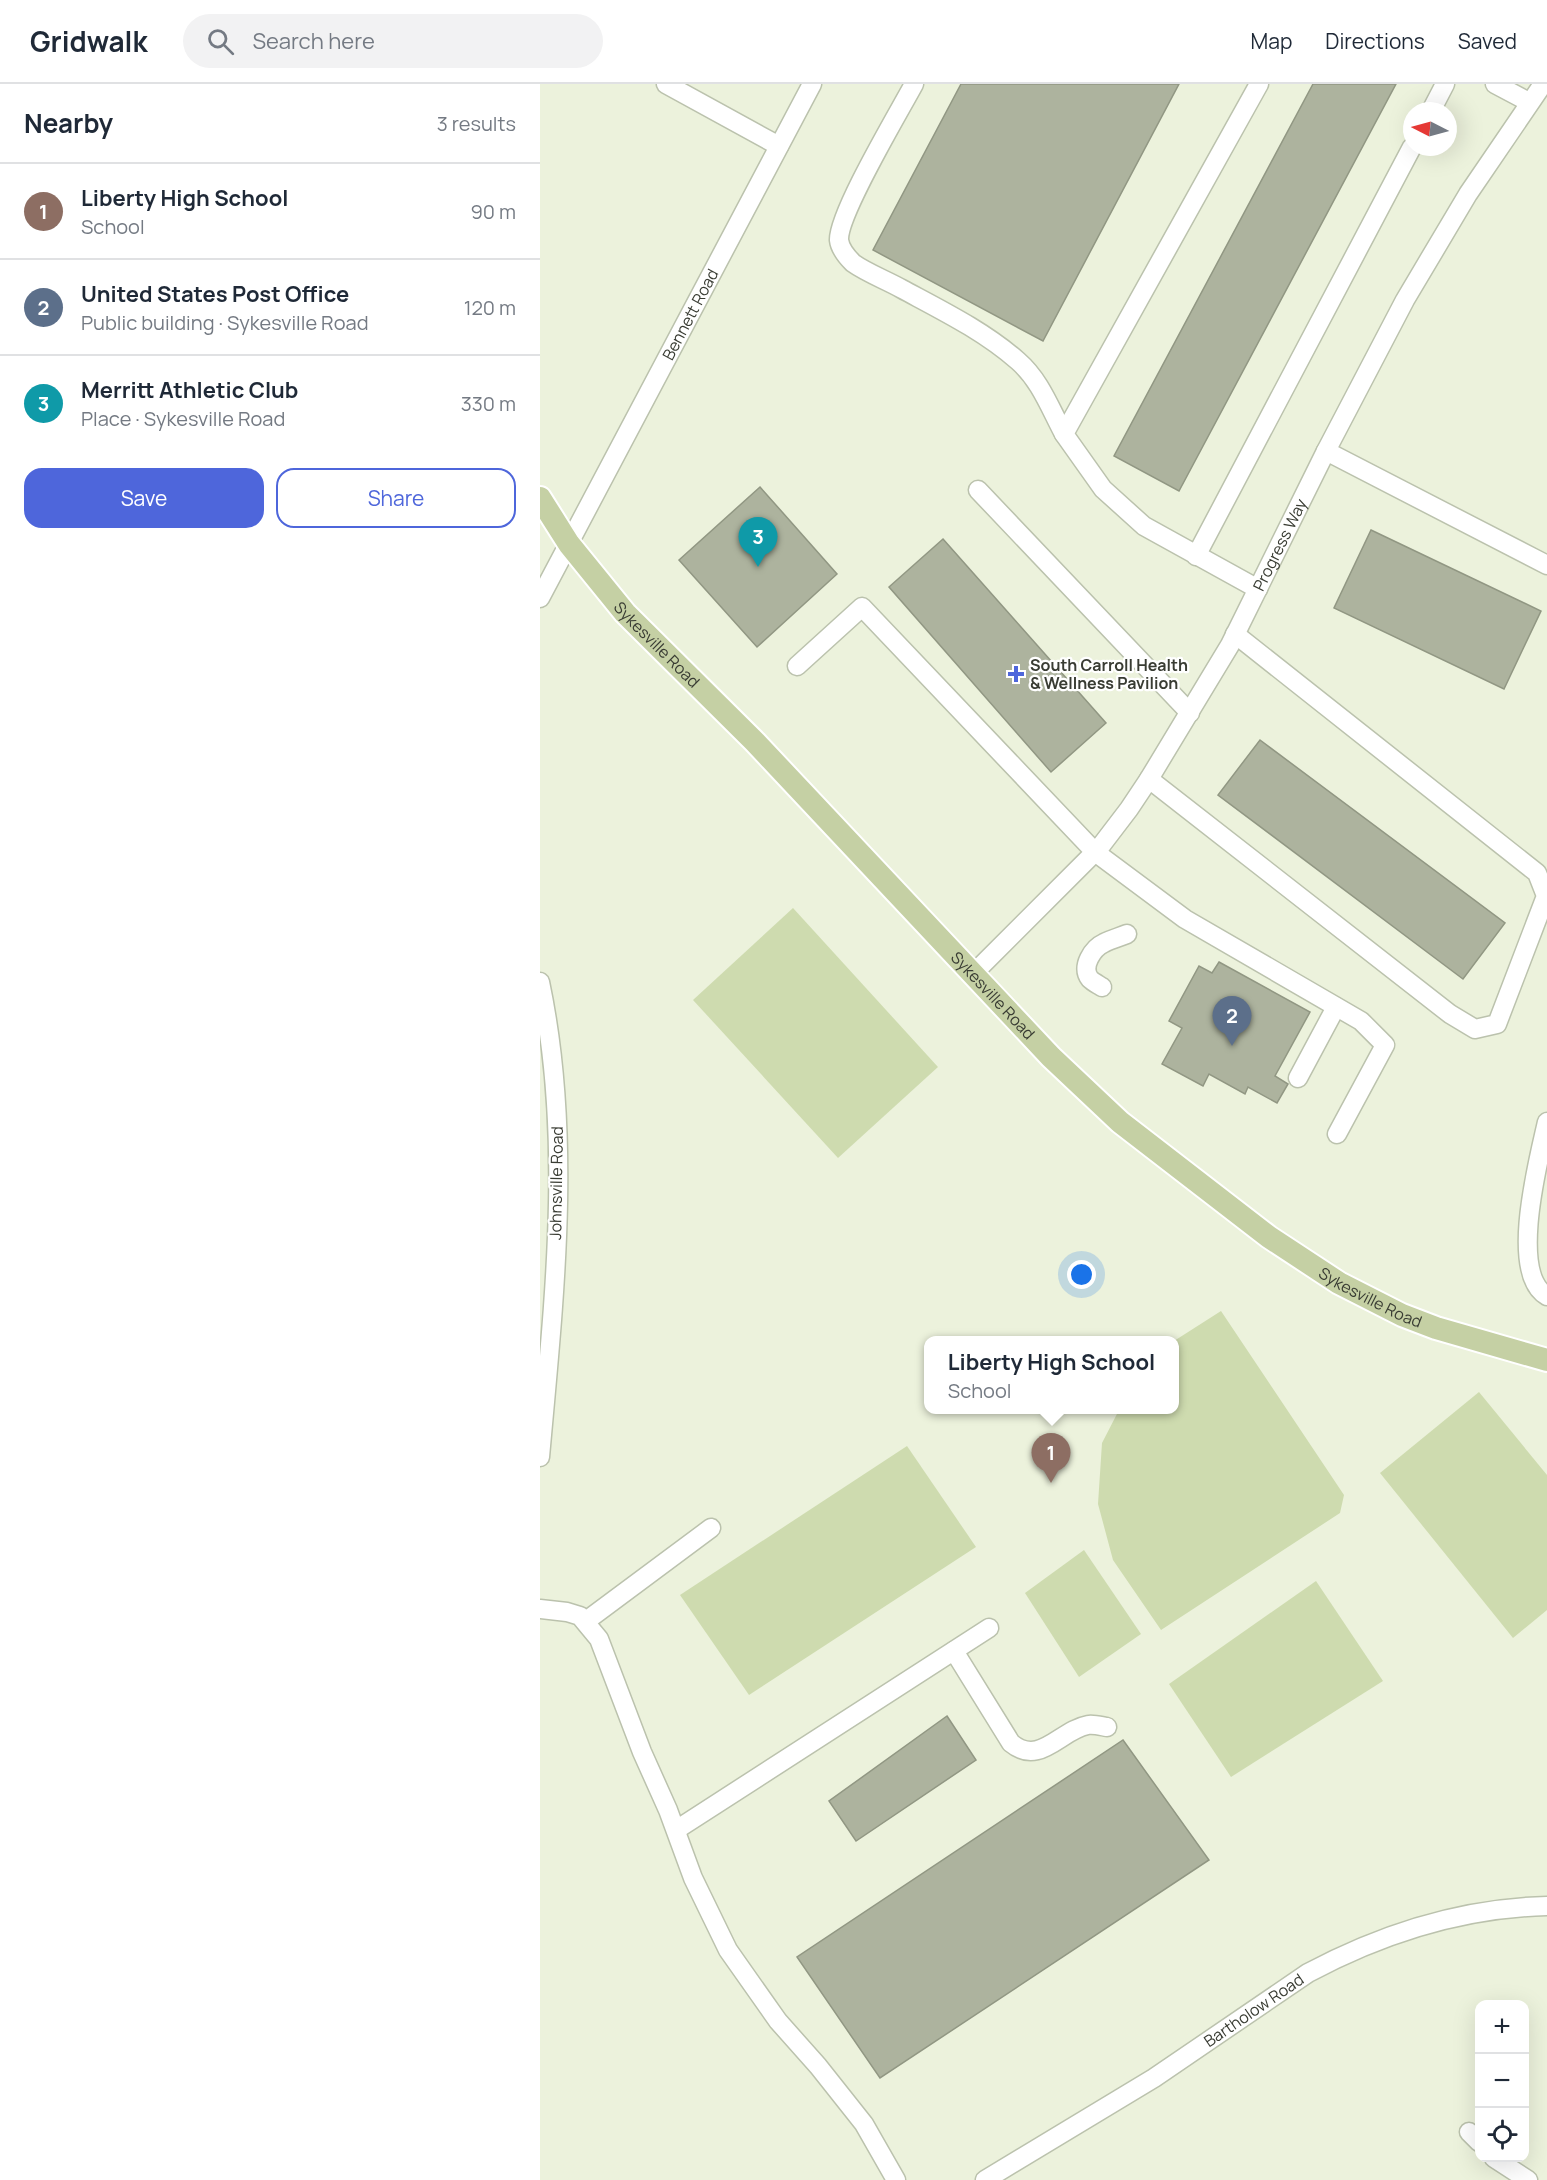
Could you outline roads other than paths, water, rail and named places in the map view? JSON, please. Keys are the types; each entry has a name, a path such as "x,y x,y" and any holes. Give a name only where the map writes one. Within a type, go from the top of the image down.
{"main road":[{"name":"Sykesville Road","path":"540,498 569,544 626,613 755,742 1051,1057 1119,1122 1259,1230 1348,1288 1402,1315 1446,1332 1547,1360"}],"street":[{"path":"666,84 779,146"},
{"name":"Bennett Road","path":"569,544 812,84"},
{"path":"914,84 855,194 840,231 839,241 843,251 856,265 915,295 990,339 1018,360 1029,371 1047,399 1064,434 1102,489 1144,526 1258,589"},
{"path":"1064,434 1259,84"},
{"path":"1436,102 1445,84"},
{"path":"1495,84 1529,102"},
{"name":"Progress Way","path":"974,974 1095,852 1149,779 1235,634 1404,300 1443,234 1543,84"},
{"path":"1196,556 1407,156"},
{"path":"1326,451 1547,565"},
{"path":"978,490 1190,713"},
{"path":"540,598 569,544"},
{"path":"797,666 862,607 1095,852 1185,920 1361,1021 1385,1045 1337,1134"},
{"path":"1149,779 1450,1014 1476,1029 1497,1024 1546,896 1537,873 1235,634"},
{"path":"1102,987 1091,980 1087,974 1087,965 1091,956 1102,943 1127,934"},
{"name":"Johnsville Road","path":"540,982 556,1085 558,1127 558,1205 544,1365 540,1457"},
{"path":"1298,1078 1336,1007"},
{"path":"1547,1122 1531,1190 1529,1264 1533,1283 1541,1293 1547,1296"},
{"path":"586,1622 711,1528"},
{"path":"540,1609 580,1616 599,1639 693,1878 728,1950 778,2021 818,2066 864,2124 896,2180"},
{"path":"676,1830 989,1628"},
{"path":"954,1651 1011,1743 1019,1749 1029,1753 1046,1747 1088,1725 1107,1727"},
{"name":"Bartholow Road","path":"985,2180 1154,2078 1308,1973 1333,1960 1370,1943 1451,1917 1547,1906"},
{"path":"1501,2162 1528,2180"}],"place":[{"name":"Merritt Athletic Club","path":"758,567"},
{"name":"South Carroll Health & Wellness Pavilion","path":"1016,674"},
{"name":"United States Post Office","path":"1232,1046"},
{"name":"Liberty High School","path":"1051,1483"}]}
